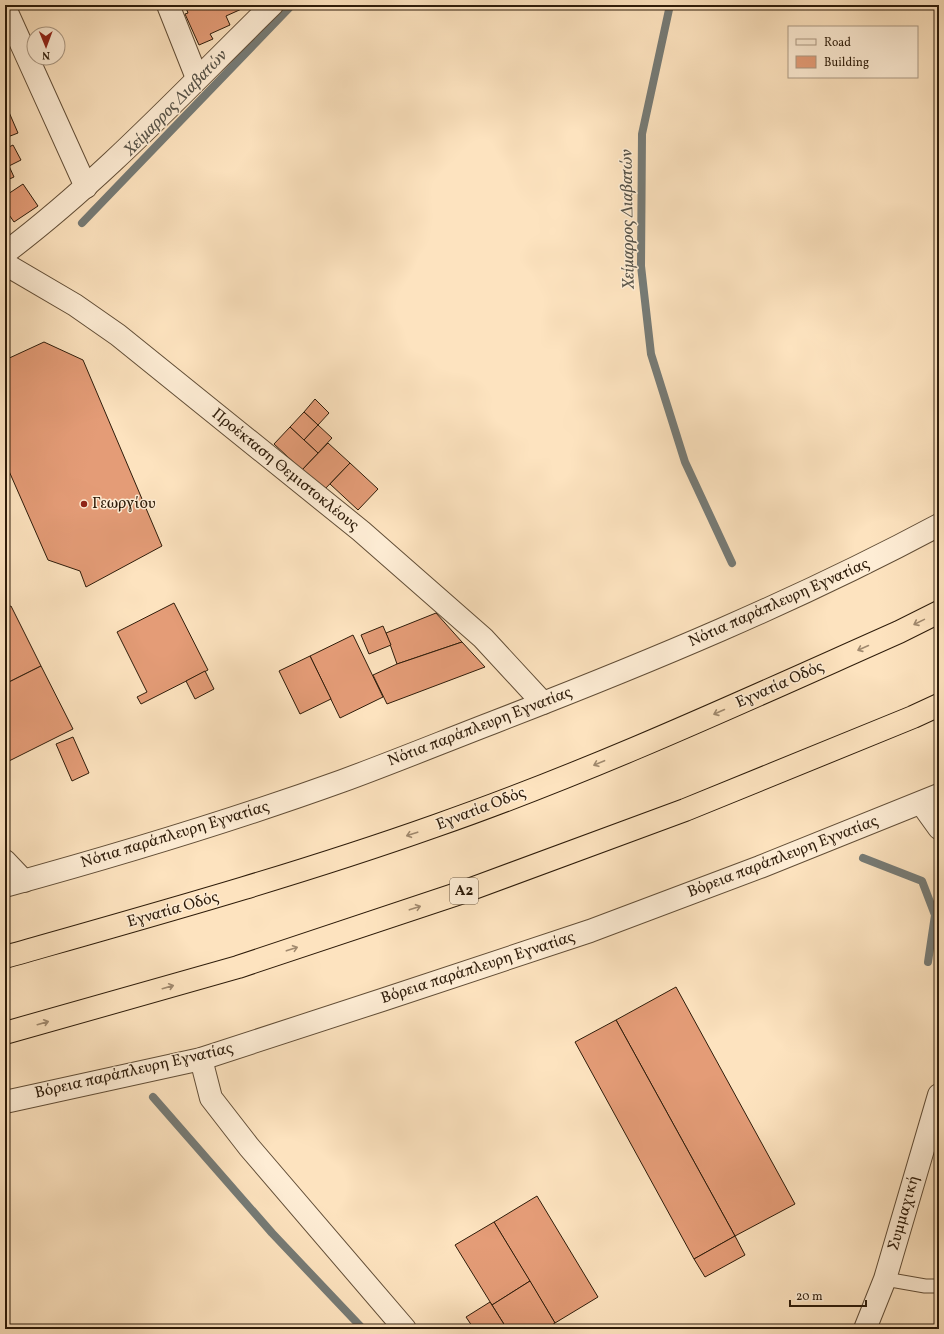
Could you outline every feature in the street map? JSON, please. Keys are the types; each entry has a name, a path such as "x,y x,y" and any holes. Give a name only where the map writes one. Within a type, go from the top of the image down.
{"highway":[{"name":"Εγνατία Οδός","path":"5,958 224,895 436,826 590,767 877,642 939,612"},
{"name":"Α2","path":"5,1033 238,967 463,892 685,810 939,705"}],"street":[{"path":"168,5 197,78"},
{"path":"5,253 44,223 86,186 272,5"},
{"path":"5,8 86,186"},
{"name":"Προέκταση Θεμιστοκλέους","path":"5,264 75,305 118,335 337,512 483,638 543,703"},
{"name":"Νότια παράπλευρη Εγνατίας","path":"14,884 187,833 342,781 543,703 716,633 876,559 939,525"},
{"path":"930,799 939,828"},
{"name":"Βόρεια παράπλευρη Εγνατίας","path":"5,1102 201,1059 590,931 930,799"},
{"path":"5,861 14,884"},
{"path":"201,1059 211,1098 248,1147 405,1329"},
{"name":"Συμμαχική","path":"865,1329 885,1279 939,1096"}],"lane":[{"path":"885,1279 925,1286 939,1286"}],"building":[{"path":"190,5 245,5 246,7 226,16 230,25 210,34 213,39 199,45 185,14 188,13 186,8"},
{"path":"5,103 18,133 5,138"},
{"path":"13,145 21,160 9,166 14,177 5,181 5,149"},
{"path":"23,184 38,206 14,222 5,209 5,196"},
{"name":"Γεωργίου","path":"44,342 83,360 162,546 86,587 80,571 48,560 5,462 5,360"},
{"path":"315,399 329,413 318,425 304,412"},
{"path":"304,412 318,425 304,440 290,427"},
{"path":"318,425 332,438 318,453 304,440"},
{"path":"290,427 318,453 302,470 274,444"},
{"path":"328,443 350,463 324,490 302,470"},
{"path":"350,463 378,489 358,510 330,484"},
{"path":"174,603 208,670 141,704 137,697 147,692 117,632"},
{"path":"11,606 41,666 5,684 5,608"},
{"path":"436,613 462,642 397,664 386,633"},
{"path":"383,626 391,645 369,654 361,635"},
{"path":"353,635 383,697 340,718 310,656"},
{"path":"462,642 485,667 387,704 373,675 397,664"},
{"path":"310,656 331,699 300,714 279,671"},
{"path":"41,666 73,729 5,763 5,684"},
{"path":"205,671 214,689 195,699 186,681"},
{"path":"73,737 89,773 72,781 56,744"},
{"path":"676,987 795,1204 735,1236 616,1020"},
{"path":"616,1020 735,1236 694,1259 575,1042"},
{"path":"537,1196 598,1297 555,1323 494,1222"},
{"path":"494,1222 530,1281 492,1305 455,1245"},
{"path":"735,1236 745,1255 705,1277 694,1259"},
{"path":"530,1281 555,1323 546,1329 507,1329 492,1305"},
{"path":"490,1302 507,1329 474,1329 466,1317"}],"waterway":[{"name":"Χείμαρρος Διαβατών","path":"82,223 292,5"},
{"name":"Χείμαρρος Διαβατών","path":"670,5 642,134 641,266 651,354 685,462 732,563"},
{"path":"863,858 922,881 935,915 928,962"},
{"path":"153,1097 272,1233 363,1329"}],"place":[{"name":"Γεωργίου","path":"84,504"}]}
